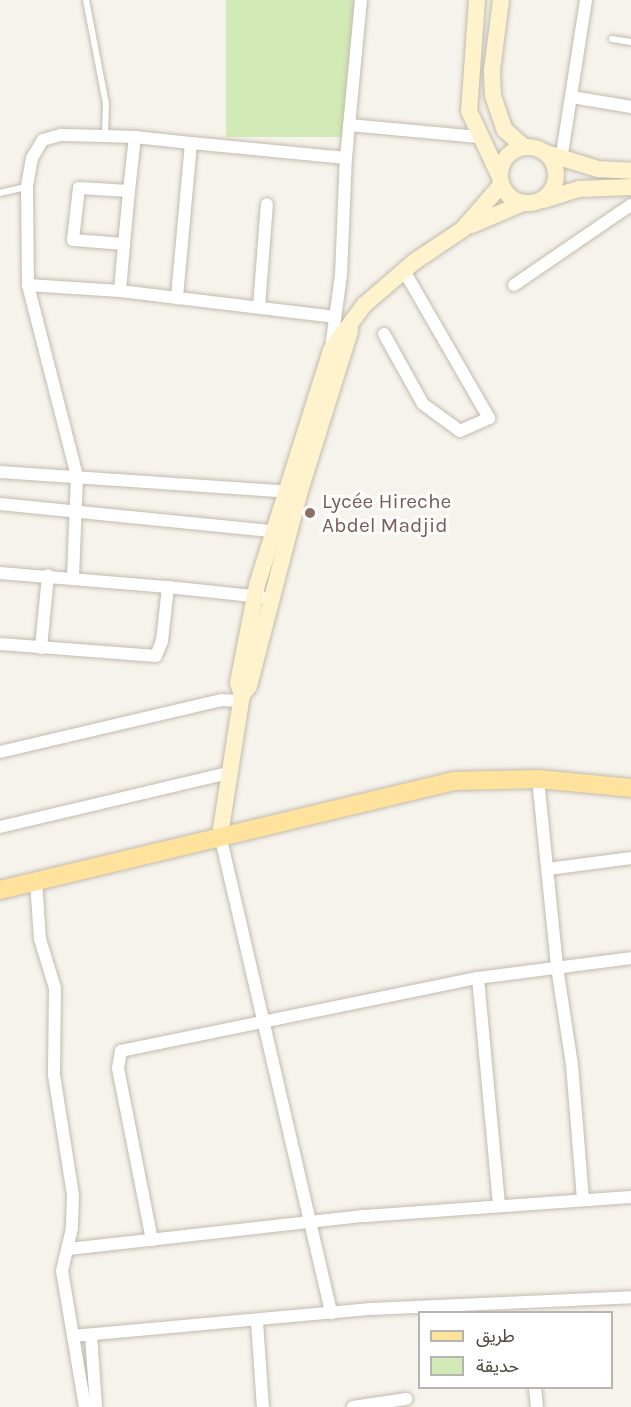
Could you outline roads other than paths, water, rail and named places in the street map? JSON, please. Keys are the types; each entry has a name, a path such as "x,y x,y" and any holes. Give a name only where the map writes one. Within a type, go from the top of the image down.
{"main road":[{"path":"0,890 220,835 455,781 538,779 631,788"}],"street":[{"path":"331,1313 220,835 241,698 238,683 331,350 361,0"},
{"path":"477,0 469,111 478,137 500,180 513,200 523,203"},
{"path":"501,0 492,70 493,96 505,130 524,147 554,157 631,171"},
{"path":"542,200 555,183 554,157 572,97 586,0"},
{"path":"572,97 631,106"},
{"path":"349,125 478,137"},
{"path":"73,577 77,476 28,285 27,186 32,158 43,140 61,135 105,134 346,158"},
{"path":"120,291 135,137"},
{"path":"177,298 191,143"},
{"path":"463,229 500,180 507,156 524,147"},
{"path":"124,244 73,240 79,188 129,191"},
{"path":"331,350 364,305 404,271 463,229 523,203 579,189 631,188"},
{"path":"259,308 267,204"},
{"path":"514,285 631,206"},
{"path":"384,334 423,404 460,431 489,418 404,271"},
{"path":"28,285 120,291 335,317"},
{"path":"292,492 352,321"},
{"path":"0,472 292,492"},
{"path":"0,504 281,532"},
{"path":"0,573 73,577 263,597"},
{"path":"41,648 48,575"},
{"path":"0,645 156,656 168,587"},
{"path":"0,752 221,700 241,698"},
{"path":"0,827 228,773"},
{"path":"538,779 556,967 572,1065 583,1200"},
{"path":"548,869 631,858"},
{"path":"36,881 40,939 55,988 54,1075 73,1195 68,1249 62,1271 85,1407"},
{"path":"152,1240 118,1055 127,1048 478,978 631,958"},
{"path":"478,978 499,1205"},
{"path":"68,1249 312,1225 364,1216 631,1197"},
{"path":"74,1336 256,1322 331,1313 529,1308 631,1297"},
{"path":"256,1322 263,1407"},
{"path":"91,1335 96,1407"},
{"path":"535,1389 537,1407"},
{"path":"353,1407 406,1399"}],"lane":[{"path":"86,0 106,105 105,134"},
{"path":"612,39 631,42"},
{"path":"0,193 27,186"}],"place":[{"name":"Lycée Hireche Abdel Madjid","path":"310,513"}]}
